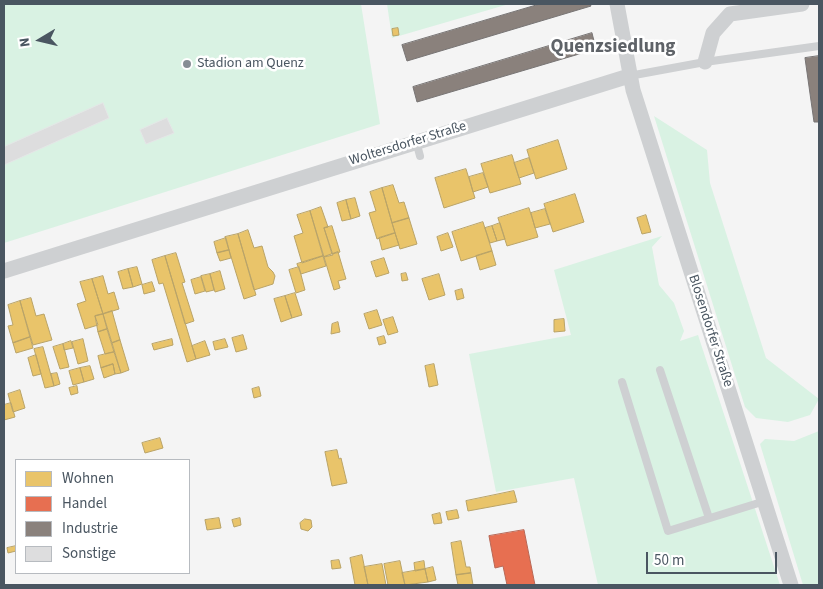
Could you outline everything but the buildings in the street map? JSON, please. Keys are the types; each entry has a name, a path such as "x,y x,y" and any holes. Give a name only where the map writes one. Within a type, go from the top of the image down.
{"street":[{"name":"Blosendorfer Straße","path":"617,4 629,76 791,585"},
{"path":"705,62 713,33 730,14 802,4"},
{"name":"Woltersdorfer Straße","path":"4,271 629,76"}],"lane":[{"name":"Woltersdorfer Straße","path":"629,76 705,62 819,46"},
{"path":"416,141 420,156"},
{"path":"660,370 709,518"},
{"path":"622,382 668,531 764,501"}],"green space":[{"name":"Stadion am Quenz","path":"4,4 361,4 380,124 4,243"},
{"path":"387,4 509,4 392,38"},
{"path":"654,116 707,150 710,183 766,358 819,399 810,415 788,422 756,418 745,407"},
{"path":"662,236 652,247 659,285 674,303 684,331 680,341 698,335 780,585 598,585 574,478 496,492 469,354 571,335 554,270"},
{"path":"819,431 819,585 803,585 760,444 765,439 794,441"}],"place":[{"name":"Stadion am Quenz","path":"187,64"}],"district":[{"name":"Quenzsiedlung","path":"613,48"}]}
